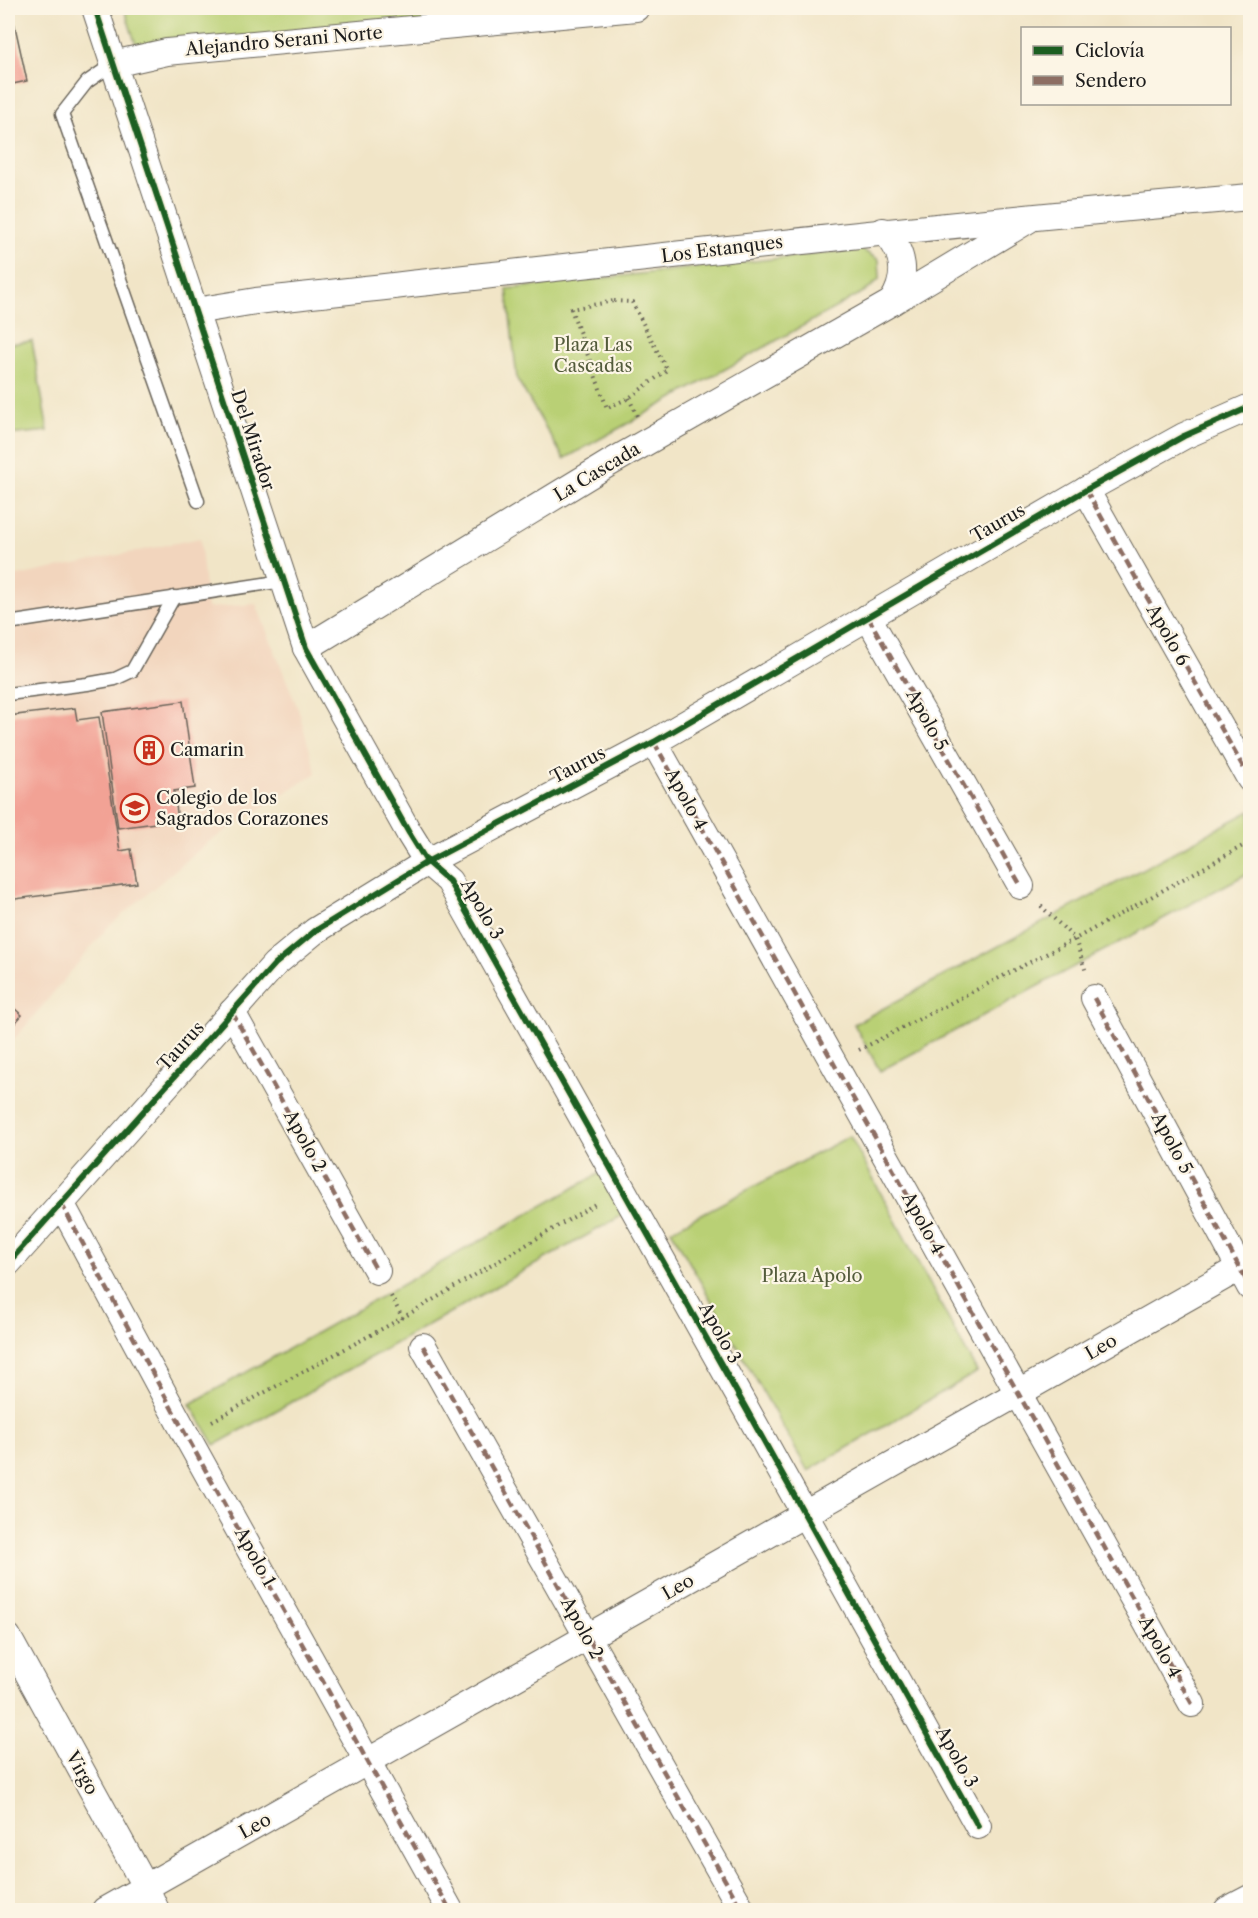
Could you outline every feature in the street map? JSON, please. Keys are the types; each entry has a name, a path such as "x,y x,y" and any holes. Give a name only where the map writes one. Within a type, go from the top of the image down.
{"street":[{"name":"Del Mirador","path":"94,8 306,648 427,862"},
{"name":"Alejandro Serani Norte","path":"113,64 167,52 636,8"},
{"name":"Los Estanques","path":"195,311 256,301 884,231 1251,197"},
{"name":"La Cascada","path":"306,648 608,464 892,302 1036,216"},
{"path":"884,231 897,248 903,270 898,292 892,302"},
{"name":"Taurus","path":"8,1263 275,964 315,931 427,862 654,742 1086,490 1184,436 1251,407"},
{"name":"Apolo 6","path":"1086,490 1251,779"},
{"name":"Apolo 5","path":"868,616 1021,886"},
{"name":"Apolo 4","path":"654,742 1192,1704"},
{"name":"Apolo 3","path":"427,862 449,881 624,1188 978,1826"},
{"name":"Apolo 5","path":"1094,998 1247,1273"},
{"name":"Apolo 2","path":"232,1012 377,1270"},
{"name":"Apolo 1","path":"61,1203 186,1435 450,1911"},
{"name":"Leo","path":"105,1911 151,1899 369,1762 1018,1394 1247,1273"},
{"name":"Apolo 2","path":"423,1346 742,1911"},
{"name":"Virgo","path":"8,1637 151,1899"},
{"path":"1227,1911 1251,1898"}],"lane":[{"path":"113,64 87,82 62,114 198,501"},
{"path":"8,623 283,580"},
{"path":"8,694 115,679 132,671 174,597"}],"path":[{"path":"614,301 632,302 667,370 629,398 607,408 571,309 614,301"},
{"path":"833,1063 1076,939 1251,842"},
{"path":"1021,886 1076,939 1094,998"},
{"path":"186,1435 402,1318 624,1188"},
{"path":"377,1270 402,1318 423,1346"}],"shaded area":[{"name":"Colegio de los Sagrados Corazones","path":"200,538 207,608 256,604 299,712 316,773 207,843 108,927 8,1047 8,578"}],"green space":[{"path":"124,8 573,8 138,51"},
{"name":"Plaza Las Cascadas","path":"861,249 879,260 880,278 869,289 564,459 517,379 507,289"},
{"path":"32,341 48,431 8,435 8,344"},
{"path":"1250,811 1250,872 880,1071 854,1024"},
{"name":"Plaza Apolo","path":"850,1136 977,1372 808,1471 671,1230"},
{"path":"602,1172 623,1215 215,1445 190,1404"}],"building":[{"path":"8,8 11,8 27,81 8,85"},
{"name":"Camarin","path":"183,701 195,788 174,791 178,820 118,828 102,712"},
{"path":"75,708 77,720 99,717 120,851 131,849 137,883 8,900 8,716"},
{"path":"8,1003 22,1015 8,1031"}],"marked path":[{"path":"1086,490 1250,779"},
{"path":"868,617 1021,886"},
{"path":"654,742 1192,1704"},
{"path":"1094,998 1250,1287"},
{"path":"232,1012 377,1271"},
{"path":"61,1203 186,1435 450,1910"},
{"path":"423,1346 742,1910"}],"cycle path":[{"path":"95,8 306,648 409,833 427,862 449,881 978,1826"},
{"path":"8,1263 275,964 315,931 427,862 654,742 1086,490 1184,436 1250,407"}],"place":[{"name":"Camarin","path":"149,750"},
{"name":"Colegio de los Sagrados Corazones","path":"135,808"}]}
